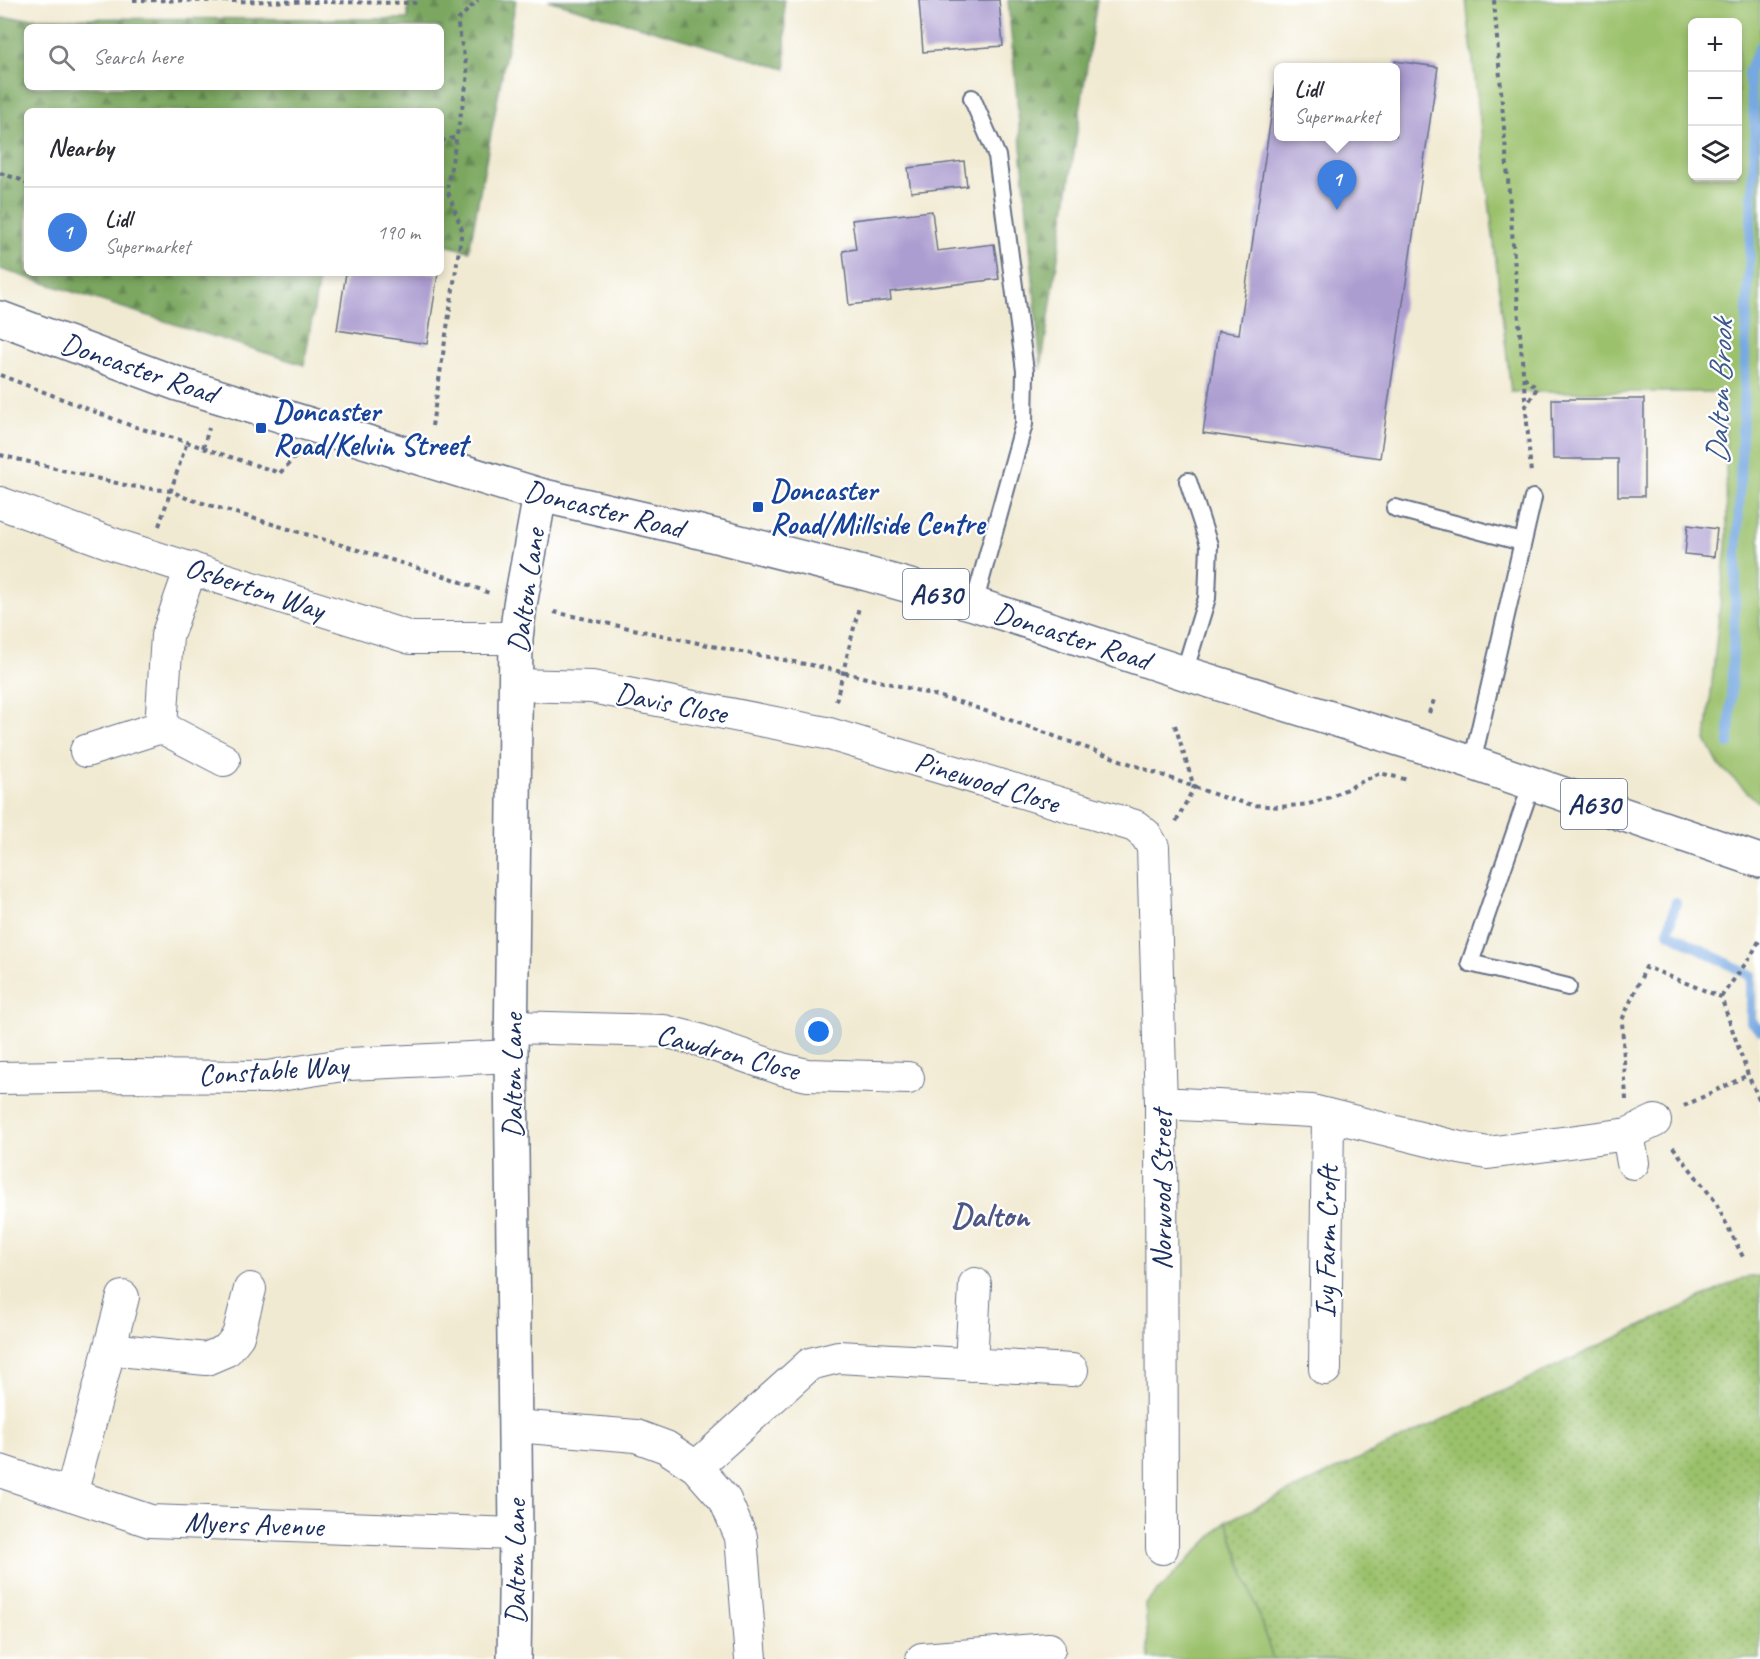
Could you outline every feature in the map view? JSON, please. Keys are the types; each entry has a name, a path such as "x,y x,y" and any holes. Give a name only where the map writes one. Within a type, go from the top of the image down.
{"main road":[{"name":"Doncaster Road","path":"0,318 178,384 540,495 684,528 867,574 974,604 1184,673 1428,748 1760,861"},
{"name":"Dalton Lane","path":"514,1659 516,1534 511,1041 516,638 540,495"}],"street":[{"name":"Osberton Way","path":"0,503 150,555 411,638 516,638"},
{"path":"161,727 167,636 190,568"},
{"name":"Davis Close","path":"515,685 592,687 826,734"},
{"path":"86,751 161,727 224,760"},
{"name":"Pinewood Close","path":"826,734 1135,826 1149,841"},
{"name":"Norwood Street","path":"1149,841 1161,1103 1162,1548"},
{"name":"Cawdron Close","path":"511,1041 664,1031 807,1075 908,1078"},
{"name":"Constable Way","path":"0,1078 267,1077 511,1041"},
{"path":"1161,1103 1312,1111 1488,1153 1630,1149 1655,1121"},
{"name":"Ivy Farm Croft","path":"1325,1369 1328,1115"},
{"path":"971,1365 975,1284"},
{"path":"110,1349 206,1359 226,1350 238,1336 250,1289"},
{"path":"71,1495 123,1297"},
{"path":"696,1467 810,1364 838,1357 1072,1370"},
{"path":"515,1426 636,1436 666,1447 696,1467 725,1500 741,1537 751,1659"},
{"name":"Myers Avenue","path":"0,1472 150,1521 516,1534"},
{"path":"922,1659 1049,1649"}],"lane":[{"path":"972,98 997,156 1025,371 1024,424 974,604"},
{"path":"1184,673 1207,598 1209,545 1188,481"},
{"path":"1472,763 1533,498"},
{"path":"1395,508 1522,543"},
{"path":"1532,783 1470,963 1568,987"}],"path":[{"path":"133,0 418,3 418,0"},
{"path":"427,461 462,230 447,189 468,75 457,21 478,0"},
{"path":"1494,0 1533,498"},
{"path":"444,140 457,137"},
{"path":"0,173 24,182"},
{"path":"1524,377 1538,388 1526,405"},
{"path":"203,448 280,473 322,429"},
{"path":"150,555 187,441"},
{"path":"0,455 129,486 171,491 186,498 451,578 520,605 844,672 966,704 1222,797 1280,807 1320,801 1380,773 1418,782"},
{"path":"826,734 844,672 867,574"},
{"path":"1428,748 1419,739 1434,700"},
{"path":"1149,841 1179,819 1183,805 1194,787 1175,725"},
{"path":"1721,997 1751,956 1760,939"},
{"path":"1757,946 1760,954"},
{"path":"1630,1149 1622,1020 1646,967 1721,997 1748,1075 1760,1101"},
{"path":"1743,1257 1715,1201 1655,1121 1748,1075"}],"green space":[{"path":"408,0 516,0 469,251 444,245 444,108 24,108 24,276 319,276 304,365 0,269 0,18 408,19"},
{"path":"548,0 784,0 786,69"},
{"path":"1008,0 1097,0 1041,369"},
{"path":"1466,0 1760,0 1760,804 1719,765 1706,740 1727,537 1725,392 1511,392"},
{"path":"1760,1276 1760,1659 1273,1659 1227,1521 1743,1278"},
{"path":"1227,1521 1273,1659 1149,1659 1145,1604"}],"building":[{"path":"919,0 999,0 1003,46 923,52"},
{"path":"1395,61 1438,67 1380,458 1203,433 1218,331 1239,334 1274,96 1274,141 1400,141 1400,63 1395,63"},
{"path":"964,161 967,186 911,192 908,168"},
{"path":"932,211 937,251 994,244 999,279 890,292 891,300 849,305 843,251 856,249 852,220"},
{"path":"346,276 438,276 427,344 337,330"},
{"path":"1552,399 1644,399 1644,496 1618,496 1618,459 1553,459"},
{"path":"1688,525 1717,529 1714,557 1685,554"}],"waterway":[{"name":"Dalton Brook","path":"1729,744 1755,126 1748,73 1760,46"},
{"name":"Dalton Brook","path":"1676,902 1668,932 1751,976 1751,1022 1760,1030"}],"place":[{"name":"Lidl","path":"1337,210"},
{"name":"Doncaster Road/Kelvin Street","path":"261,428"},
{"name":"Doncaster Road/Millside Centre","path":"758,507"}],"district":[{"name":"Dalton","path":"990,1214"}]}
